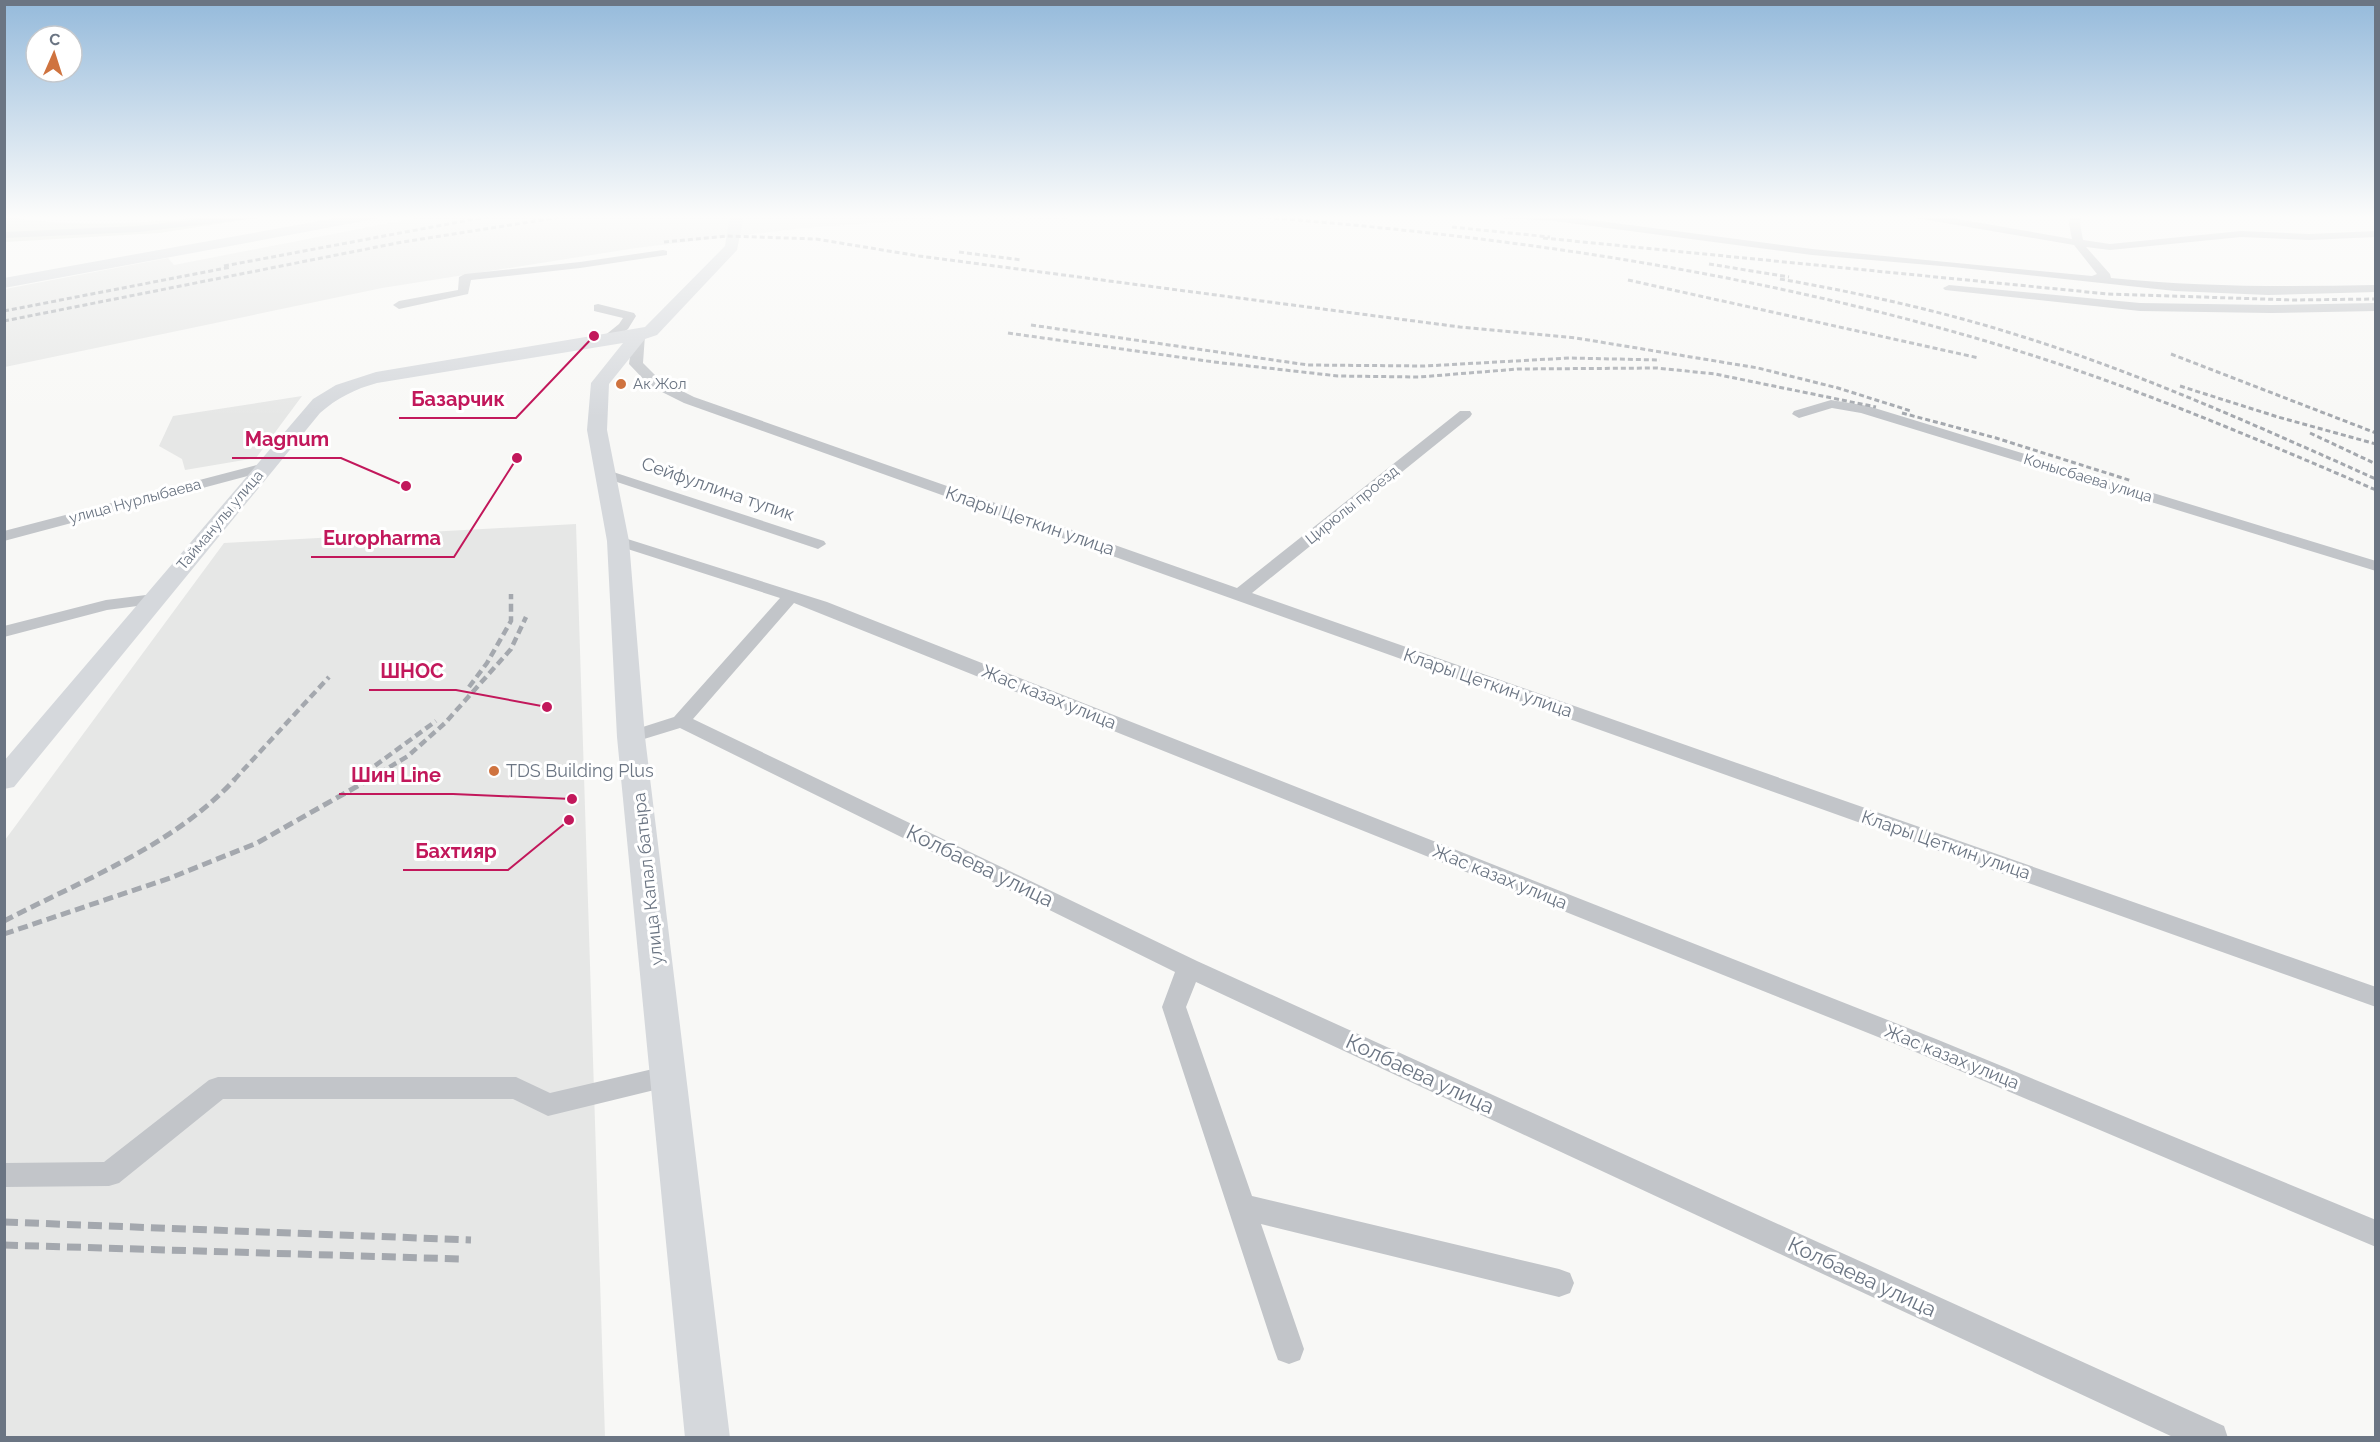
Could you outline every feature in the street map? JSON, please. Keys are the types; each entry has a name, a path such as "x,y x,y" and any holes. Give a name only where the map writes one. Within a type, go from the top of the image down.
{"main road":[{"name":"улица Капал батыра","path":"696,282 645,333 600,383 597,430 618,542 631,737 708,1437"},
{"name":"Тайманулы улица","path":"4,780 313,409 326,397 341,388 395,374 645,333"}],"street":[{"path":"399,304 464,292 465,282"},
{"path":"2123,282 2175,288 2268,291 2376,288"},
{"path":"1949,288 2140,308 2376,307"},
{"path":"598,308 630,316 624,326 604,340"},
{"name":"Клары Цеткин улица","path":"645,333 636,364 655,383 689,400 2376,997"},
{"name":"Конысбаева улица","path":"1799,414 1832,404 1863,409 2376,566"},
{"name":"Цирюлы проезд","path":"1239,595 1465,414"},
{"name":"улица Нурлыбаева","path":"4,536 265,467"},
{"name":"Сейфуллина тупик","path":"604,473 818,544"},
{"name":"Жас казах улица","path":"618,542 832,610 1928,1046 2376,1234"},
{"path":"631,737 681,721 791,596"},
{"path":"4,632 106,605 154,599"},
{"name":"Колбаева улица","path":"681,721 1189,968 2212,1437"},
{"path":"1189,968 1174,1007 1289,1349"},
{"path":"4,1175 109,1174 218,1088 516,1088 548,1105 670,1076"},
{"path":"1240,1206 1559,1283"}],"shaded area":[{"path":"40,282 418,282 5,367 5,289"},
{"path":"302,396 256,458 185,470 182,459 159,446 173,416"},
{"path":"576,524 605,1437 5,1438 5,840 224,543"}],"railway":[{"path":"4,311 152,282"},
{"path":"4,321 199,282"},
{"path":"1119,282 1460,327 1576,338 1758,368 1838,388 1911,411"},
{"path":"1638,282 1979,358"},
{"path":"1746,282 1905,319 2047,360 2143,394 2376,490"},
{"path":"1797,282 1927,310 1985,325 2060,349 2197,401 2376,479"},
{"path":"1990,282 2108,294 2293,300 2376,299"},
{"path":"1031,325 1308,365 1425,366 1569,358 1660,360"},
{"path":"1008,333 1214,362 1338,376 1419,377 1518,369 1657,368 1715,374 1876,407"},
{"path":"2171,354 2376,433"},
{"path":"2180,386 2278,417 2376,444"},
{"path":"1902,413 1996,438 2132,481"},
{"path":"2310,433 2376,464"},
{"path":"469,687 487,663 511,621 511,594"},
{"path":"368,780 408,756 445,723 511,649 526,617"},
{"path":"234,780 329,677"},
{"path":"365,773 436,721"},
{"path":"4,934 170,878 257,843 370,779"},
{"path":"4,921 156,842 185,823 234,780"},
{"path":"4,1222 471,1240"},
{"path":"4,1245 460,1259"}],"place":[{"name":"Базарчик","path":"594,336"},
{"name":"Ак Жол","path":"621,384"},
{"name":"Europharma","path":"517,458"},
{"name":"Magnum","path":"406,486"},
{"name":"ШНОС","path":"547,707"},
{"name":"TDS Building Plus","path":"494,771"},
{"name":"Шин Line","path":"572,799"},
{"name":"Бахтияр","path":"569,820"}]}
